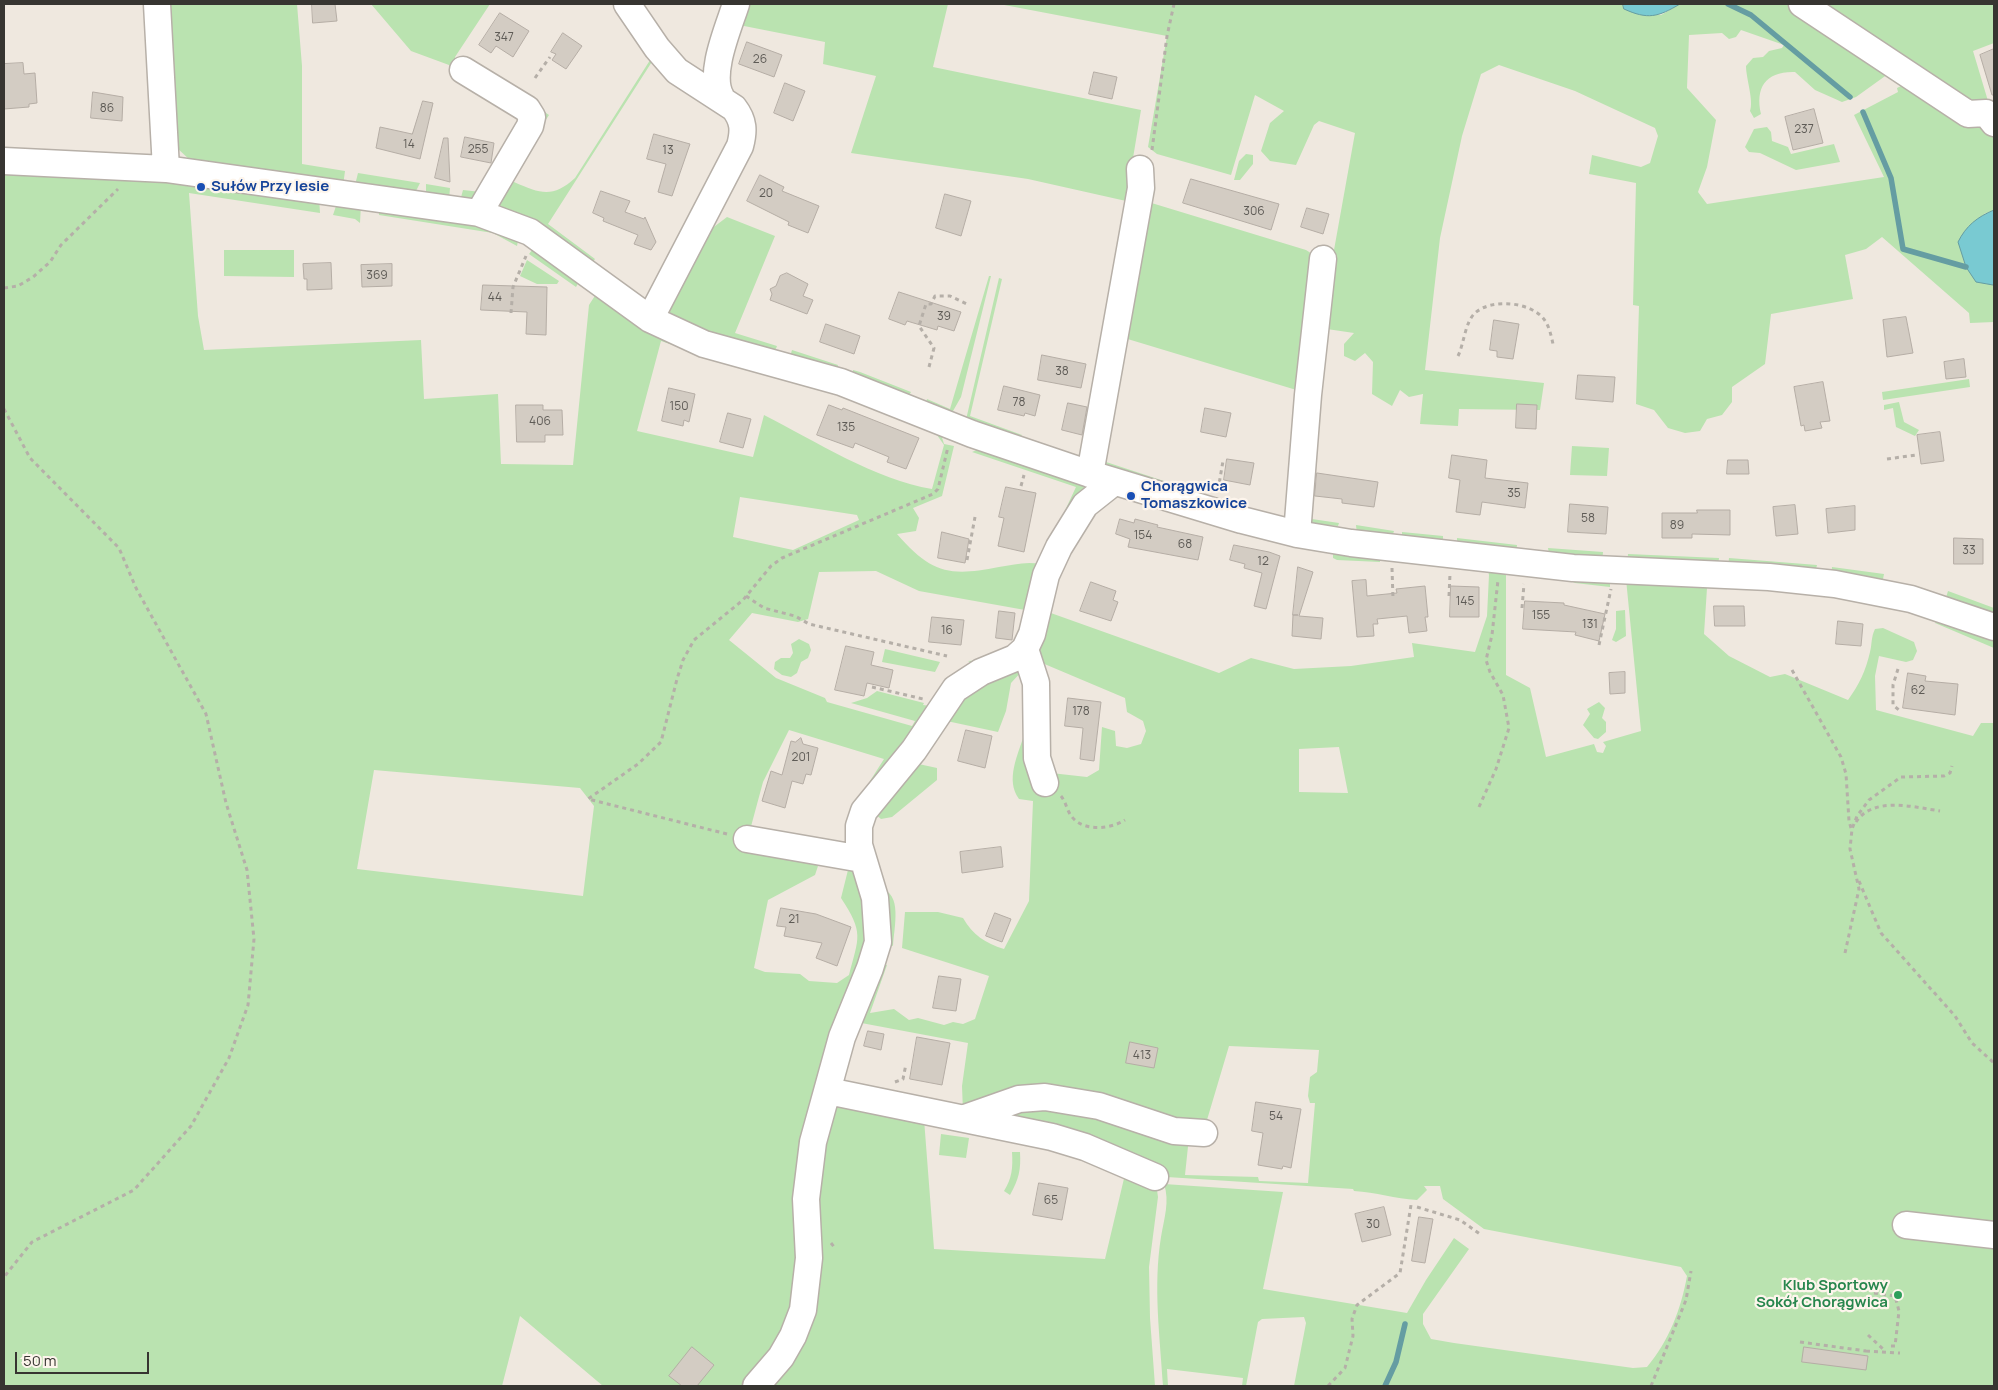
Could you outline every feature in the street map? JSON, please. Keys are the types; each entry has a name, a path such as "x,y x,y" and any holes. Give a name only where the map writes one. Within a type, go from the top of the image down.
{"street":[{"path":"156,168 158,4"},
{"path":"627,4 677,71 721,97"},
{"path":"650,320 740,146 744,126 740,116 721,97 716,89 716,74 736,4"},
{"path":"1802,4 1968,114 1992,114"},
{"path":"463,70 527,109 532,117 530,126 479,213"},
{"path":"1090,474 1146,160"},
{"path":"4,161 156,168 479,213 530,232 650,320 672,331 721,350 841,382 956,428 1114,482 1242,520 1297,534 1351,543 1612,572 1769,577 1835,584 1911,599 1994,627"},
{"path":"1297,534 1308,395 1323,259"},
{"path":"756,1386 781,1357 793,1336 803,1310 809,1258 806,1199 813,1142 842,1037 870,968 878,942 875,898 859,845 859,826 864,811 914,750 945,701 967,680 1016,658 1025,649 1032,634 1046,575 1059,547 1085,505 1114,482"},
{"path":"1025,649 1036,683 1037,758 1045,783"},
{"path":"748,839 862,858"},
{"path":"828,1090 1052,1137 1085,1148 1155,1177"},
{"path":"965,1118 1020,1099 1045,1097 1099,1106 1174,1131 1204,1134"},
{"path":"1906,1225 1994,1235"}],"path":[{"path":"1146,160 1174,4"},
{"path":"535,78 550,57"},
{"path":"4,288 18,286 33,277 50,262 61,245 108,197 156,168"},
{"path":"511,312 513,286 527,253"},
{"path":"929,367 934,348 919,326 926,304 931,304 935,296 950,296 967,304"},
{"path":"1458,356 1473,314 1484,307 1499,304 1517,305 1536,312 1545,320 1553,344"},
{"path":"4,409 30,458 119,548 136,588 206,714 226,803 247,870 254,940 248,1005 229,1058 192,1126 134,1190 32,1242 4,1278"},
{"path":"748,839 588,799 638,764 661,742 683,660 694,640 746,596 770,566 782,558 933,494 938,489 948,445 956,428"},
{"path":"1887,459 1916,455"},
{"path":"1217,499 1223,461"},
{"path":"1021,486 1025,470"},
{"path":"967,560 974,517"},
{"path":"1479,807 1496,769 1508,728 1504,694 1490,672 1486,660 1493,627 1500,560"},
{"path":"1392,563 1390,575 1393,599"},
{"path":"1449,596 1450,566"},
{"path":"1522,608 1524,582"},
{"path":"1599,645 1611,588"},
{"path":"746,596 764,608 795,616 809,624 947,656"},
{"path":"1898,669 1892,697 1893,705 1899,710"},
{"path":"1792,670 1841,757 1846,774 1849,821 1852,829"},
{"path":"872,687 926,700"},
{"path":"1952,766 1950,773 1944,776 1901,777 1894,780 1869,800 1857,816 1852,829 1850,858 1880,933 1955,1016 1972,1043 1994,1063"},
{"path":"1045,783 1058,792 1073,819 1082,824 1108,827 1125,820"},
{"path":"1852,829 1860,815 1872,808 1894,805 1940,811"},
{"path":"1845,953 1859,889 1857,876"},
{"path":"886,1085 903,1079 906,1064"},
{"path":"1328,1386 1346,1368 1353,1336 1352,1319 1357,1305 1400,1273 1411,1205"},
{"path":"1417,1207 1460,1220 1480,1234"},
{"path":"1651,1386 1686,1300 1691,1272"},
{"path":"1874,1293 1895,1296 1899,1311 1895,1346 1890,1346"},
{"path":"1868,1335 1884,1351"},
{"path":"1800,1342 1900,1353"}],"green space":[{"path":"161,4 297,4 302,66 302,164 345,171 343,186 192,162 175,146"},
{"path":"371,4 490,4 455,57 455,72 524,113 526,126 480,200 475,204 460,201 463,190 481,192 522,126 522,112 462,79 457,80 449,65 411,51"},
{"path":"740,4 948,4 933,67 1141,110 1129,182 1135,203 1028,179 851,153 876,76 823,64 825,42 734,24"},
{"path":"999,4 1623,4 1625,9 1661,15 1680,4 1790,4 1888,74 1856,97 1842,102 1815,90 1795,72 1777,74 1765,82 1761,89 1761,114 1754,118 1750,111 1751,101 1746,66 1753,58 1763,57 1769,51 1782,48 1784,45 1741,30 1736,37 1729,39 1722,33 1689,35 1687,88 1716,120 1707,167 1698,192 1707,204 1884,177 1854,115 1898,92 1897,88 1909,82 1994,134 1994,210 1984,214 1976,281 1994,285 1994,322 1970,323 1969,313 1882,237 1866,249 1845,255 1853,299 1771,314 1765,364 1732,387 1732,402 1722,415 1707,419 1700,431 1685,433 1668,428 1654,410 1636,404 1639,306 1633,305 1636,183 1589,174 1592,155 1641,167 1650,163 1658,136 1655,128 1575,91 1499,65 1481,74 1462,136 1440,238 1425,370 1544,383 1540,410 1459,409 1458,426 1420,424 1423,394 1409,397 1400,390 1392,406 1372,394 1373,362 1365,353 1355,361 1344,356 1344,344 1354,333 1320,328 1355,133 1319,121 1314,125 1296,165 1270,161 1261,151 1270,123 1284,111 1255,95 1231,175 1157,154 1148,147 1167,36"},
{"path":"1812,4 1994,4 1994,43 1973,51 1988,101 1972,105"},
{"path":"652,57 655,57 548,224 595,259 590,266 493,208 514,160 543,111 549,115 516,166 512,177 514,182 546,192 560,189 575,178"},
{"path":"1767,127 1771,132 1772,141 1788,147 1791,154 1834,144 1840,162 1796,170 1760,153 1749,152 1745,147 1754,129"},
{"path":"1246,154 1253,155 1253,164 1240,180 1234,180 1239,161"},
{"path":"4,169 53,170 319,197 320,213 189,193 198,316 204,350 421,340 424,399 498,394 501,464 573,465 589,305 598,291 703,355 661,341 637,431 753,457 764,415 868,468 889,477 932,489 944,445 937,435 862,400 940,431 944,444 954,446 942,496 913,508 919,518 916,531 897,534 920,557 942,569 967,572 1019,564 1040,564 1076,487 972,452 979,449 1084,483 1084,491 1020,644 976,665 968,661 984,660 1016,642 1025,610 919,591 876,571 819,572 808,619 798,622 752,613 729,640 776,678 825,698 827,702 912,726 915,721 851,703 867,698 877,691 930,706 875,784 870,781 884,759 789,730 763,782 746,845 809,861 818,866 815,875 768,900 754,968 765,972 800,974 809,981 837,983 849,975 857,943 857,935 853,919 841,898 848,870 853,866 872,917 851,1001 802,1255 790,1328 746,1386 603,1386 520,1316 502,1386 4,1386","holes":["740,497 857,515 859,520 793,550 733,537","374,770 580,788 594,806 583,896 357,869"]},
{"path":"358,173 420,183 415,193 355,185"},
{"path":"426,184 450,188 449,200 426,194"},
{"path":"338,200 361,204 360,223 355,219 333,215"},
{"path":"1145,201 1306,250 1320,259 1303,392 1121,337"},
{"path":"379,206 453,216 519,236 517,246 493,233 379,215"},
{"path":"727,217 775,236 735,333 777,346 773,356 663,318 694,242"},
{"path":"536,245 581,278 576,287 529,254"},
{"path":"224,250 294,250 294,277 224,276"},
{"path":"527,260 559,281 557,284 537,284 520,276"},
{"path":"989,276 991,276 961,397 949,418 925,408 927,399 950,409"},
{"path":"999,278 1002,279 970,416 1022,435 1019,438 965,424"},
{"path":"792,350 838,365 836,373 789,360"},
{"path":"853,370 911,392 906,401 852,379"},
{"path":"1969,379 1970,387 1883,400 1882,392"},
{"path":"1899,402 1904,422 1919,430 1915,436 1896,427 1893,408 1884,410 1884,405"},
{"path":"1572,446 1609,448 1607,476 1570,475"},
{"path":"1100,460 1170,483 1164,488 1102,470"},
{"path":"1305,518 1339,523 1338,526 1327,525 1326,531 1304,527"},
{"path":"1356,525 1394,531 1392,537 1357,535"},
{"path":"1402,532 1443,536 1443,547 1402,536"},
{"path":"1457,538 1517,545 1516,556 1457,545"},
{"path":"1548,548 1603,552 1602,564 1550,559"},
{"path":"1333,552 1380,556 1380,562 1337,560 1333,558"},
{"path":"1628,554 1719,558 1718,567 1627,565"},
{"path":"1729,558 1817,565 1815,573 1728,568"},
{"path":"1480,566 1523,572 1523,574 1506,572 1506,675 1530,688 1546,757 1594,744 1597,752 1603,753 1606,746 1603,742 1641,731 1626,579 1761,584 1763,590 1707,588 1704,634 1729,656 1770,677 1785,674 1848,700 1864,671 1875,629 1883,628 1914,642 1917,651 1913,660 1906,662 1879,656 1875,676 1876,710 1973,736 1981,723 1994,723 1994,1230 1907,1218 1905,1231 1994,1240 1994,1386 1294,1386 1306,1323 1304,1317 1262,1319 1258,1322 1246,1386 1242,1386 1243,1378 1167,1369 1168,1386 1163,1386 1157,1293 1159,1256 1166,1203 1164,1184 1283,1192 1263,1289 1407,1313 1454,1238 1469,1249 1423,1314 1423,1324 1431,1339 1633,1368 1647,1367 1662,1346 1673,1324 1687,1276 1681,1267 1484,1229 1443,1199 1440,1186 1424,1186 1427,1190 1417,1200 1354,1191 1353,1189 1167,1177 1084,1144 990,1118 990,1113 1016,1105 1042,1103 1091,1110 1164,1132 1189,1137 1185,1175 1258,1177 1259,1181 1308,1183 1315,1103 1310,1103 1308,1096 1310,1077 1317,1072 1319,1050 1229,1046 1204,1130 1167,1124 1108,1104 1049,1094 1021,1094 1004,1098 972,1111 963,1112 962,1086 968,1043 856,1022 880,963 887,965 870,1013 894,1009 909,1020 918,1018 944,1025 953,1022 963,1024 975,1019 989,976 902,948 905,912 938,912 963,918 980,938 1004,949 1029,901 1033,801 1019,799 1013,784 1014,767 1024,735 1032,734 1033,771 1087,777 1099,770 1102,727 1115,731 1116,746 1127,748 1141,744 1146,731 1143,721 1127,712 1125,698 1035,660 1033,650 1040,630 1044,597 1047,592 1055,591 1048,612 1219,673 1251,658 1294,669 1351,666 1414,657 1412,643 1475,652 1487,616 1489,575 1488,570 1477,569","holes":["1339,747 1348,793 1299,792 1299,749"]},
{"path":"1832,567 1884,574 1882,584 1831,576"},
{"path":"1610,579 1610,587 1575,583 1569,580"},
{"path":"1948,591 1994,608 1994,620 1945,601"},
{"path":"1625,610 1626,636 1616,642 1612,640 1616,629 1616,611"},
{"path":"1938,619 1994,634 1994,648 1935,623"},
{"path":"799,639 809,644 811,650 808,658 801,662 797,673 791,677 782,675 774,669 775,662 781,658 790,658 793,653 791,644"},
{"path":"885,649 940,662 935,672 882,662"},
{"path":"1000,670 1023,670 1011,683 1006,711 998,732 942,720 956,696"},
{"path":"1599,702 1605,708 1602,718 1606,722 1606,732 1598,739 1594,738 1583,725 1590,714 1587,709"},
{"path":"914,763 937,768 937,780 892,817 881,819 874,813"},
{"path":"880,889 892,897 896,912 893,946 888,944"},
{"path":"843,1103 924,1113 1010,1132 1020,1140 1020,1142 1016,1138 924,1119 934,1249 1105,1259 1126,1170 1032,1144 1041,1139 1086,1152 1146,1178 1157,1190 1158,1197 1149,1267 1150,1318 1155,1386 763,1386 789,1358 810,1315 816,1281 811,1204 813,1170 818,1140 829,1111 833,1105"},
{"path":"941,1134 969,1138 966,1158 939,1155"},
{"path":"1012,1152 1020,1152 1020,1164 1016,1184 1010,1195 1004,1191 1011,1173"}],"water":[{"path":"1623,4 1680,4 1665,12 1646,16 1624,9"},
{"path":"1994,210 1993,285 1976,282 1966,267 1958,242 1973,223"}],"building":[{"path":"312,4 335,4 337,21 313,23"},
{"path":"500,13 529,31 513,57 496,46 491,53 479,45"},
{"path":"563,33 582,46 566,69 552,60 556,54 551,52"},
{"path":"747,42 782,55 774,77 739,64"},
{"path":"1994,49 1994,95 1992,95 1980,55"},
{"path":"23,63 24,74 35,73 37,103 29,104 29,107 4,109 4,64"},
{"path":"1094,72 1117,77 1112,99 1089,94"},
{"path":"785,83 805,91 793,121 774,113"},
{"path":"93,92 123,97 122,121 91,118"},
{"path":"423,101 433,103 420,159 376,148 380,127 412,134"},
{"path":"1814,109 1823,143 1793,150 1785,117"},
{"path":"654,134 690,144 672,196 658,192 666,164 647,159"},
{"path":"465,137 494,143 491,163 461,157"},
{"path":"444,138 448,138 450,182 435,178"},
{"path":"760,175 784,187 782,191 819,206 808,233 788,225 789,222 747,201"},
{"path":"1191,179 1279,204 1271,230 1183,203"},
{"path":"601,191 630,201 625,212 644,219 645,217 656,242 651,250 634,244 638,235 603,221 604,218 593,213"},
{"path":"945,194 971,201 961,236 936,228"},
{"path":"1307,208 1329,214 1323,234 1301,227"},
{"path":"331,263 332,289 307,290 307,279 304,279 303,264"},
{"path":"392,264 392,286 362,287 361,265"},
{"path":"787,273 808,284 803,296 813,300 807,314 770,300 772,294 770,289 776,286 780,276"},
{"path":"483,285 547,287 546,335 526,334 527,312 481,310"},
{"path":"899,292 961,312 954,331 938,326 937,330 907,321 905,325 889,319"},
{"path":"1906,317 1913,353 1887,357 1883,320"},
{"path":"1494,320 1519,324 1513,359 1497,357 1497,351 1490,350"},
{"path":"826,324 860,336 854,354 820,342"},
{"path":"1042,355 1086,364 1081,388 1038,380"},
{"path":"1964,359 1966,377 1946,379 1944,362"},
{"path":"1578,375 1615,377 1613,402 1576,399"},
{"path":"1823,382 1830,421 1820,422 1822,428 1805,431 1804,425 1801,426 1794,387"},
{"path":"1004,386 1040,395 1035,416 1025,413 1024,416 998,410"},
{"path":"669,388 695,394 689,422 684,420 683,426 662,421"},
{"path":"1068,403 1087,407 1082,435 1062,430"},
{"path":"1517,404 1537,405 1536,429 1516,428"},
{"path":"516,405 543,405 543,410 562,410 563,435 545,435 545,442 517,442"},
{"path":"829,405 842,410 843,408 919,438 906,469 887,462 889,457 855,443 853,448 817,435"},
{"path":"1205,408 1231,413 1226,437 1201,432"},
{"path":"728,413 751,419 743,448 720,442"},
{"path":"1940,432 1944,461 1921,464 1917,435"},
{"path":"1452,455 1487,460 1485,478 1528,483 1525,508 1482,502 1480,515 1456,512 1460,480 1449,478"},
{"path":"1227,459 1254,463 1250,485 1224,480"},
{"path":"1728,460 1748,460 1749,474 1727,474"},
{"path":"1317,473 1378,482 1374,507 1342,503 1342,499 1315,496"},
{"path":"1006,487 1036,493 1024,552 998,546 1004,518 999,517"},
{"path":"1570,504 1608,507 1606,534 1568,532"},
{"path":"1795,505 1798,534 1776,536 1773,507"},
{"path":"1855,506 1855,530 1828,533 1826,509"},
{"path":"1697,510 1730,510 1730,535 1692,534 1692,538 1662,538 1662,513 1697,513"},
{"path":"1120,519 1134,523 1135,519 1158,525 1157,527 1203,537 1198,560 1128,547 1130,539 1116,534"},
{"path":"942,532 969,539 965,563 938,558"},
{"path":"1954,538 1983,539 1983,564 1954,564"},
{"path":"1234,545 1280,556 1266,609 1254,606 1262,573 1244,568 1245,564 1230,560"},
{"path":"1298,567 1313,572 1299,616 1323,618 1321,639 1292,636"},
{"path":"1366,580 1367,596 1397,593 1396,589 1425,586 1428,617 1425,617 1427,631 1409,633 1407,616 1377,619 1378,624 1373,624 1374,636 1357,637 1352,581"},
{"path":"1091,582 1116,591 1113,600 1118,602 1111,621 1080,611"},
{"path":"1451,586 1479,587 1479,617 1450,617"},
{"path":"1525,601 1564,603 1564,605 1605,614 1599,641 1575,635 1576,632 1523,629"},
{"path":"1714,606 1744,606 1745,626 1715,626"},
{"path":"999,611 1015,613 1012,640 996,638"},
{"path":"932,617 964,620 961,645 929,642"},
{"path":"1838,621 1863,624 1861,646 1836,644"},
{"path":"846,646 874,652 871,665 893,670 889,688 867,683 864,696 835,690"},
{"path":"1625,672 1625,693 1610,694 1609,673"},
{"path":"1908,673 1926,676 1925,681 1958,684 1955,715 1903,708"},
{"path":"1068,698 1101,702 1094,761 1080,759 1083,728 1065,726"},
{"path":"966,730 992,736 985,768 958,761"},
{"path":"801,738 803,744 818,748 811,775 806,774 803,784 792,781 785,808 762,801 771,771 782,775 791,741 795,742"},
{"path":"1001,847 1003,867 962,873 960,852"},
{"path":"781,908 816,914 851,927 837,966 816,958 822,943 784,936 786,927 777,926"},
{"path":"995,913 1011,919 1002,942 986,936"},
{"path":"939,976 961,979 956,1011 933,1008"},
{"path":"868,1031 884,1034 881,1050 864,1046"},
{"path":"917,1037 950,1043 942,1085 910,1079"},
{"path":"1130,1042 1158,1048 1154,1068 1126,1063"},
{"path":"1256,1102 1301,1109 1291,1168 1283,1166 1282,1169 1258,1165 1263,1133 1252,1131"},
{"path":"1039,1183 1068,1188 1062,1220 1033,1215"},
{"path":"1384,1207 1391,1235 1362,1242 1355,1214"},
{"path":"1419,1217 1433,1219 1425,1263 1412,1261"},
{"path":"692,1347 714,1365 697,1386 682,1386 669,1376"},
{"path":"1804,1347 1868,1356 1866,1370 1802,1362"}],"waterway":[{"path":"1728,4 1751,15 1850,97"},
{"path":"1863,112 1891,178 1903,249 1966,267"},
{"path":"1385,1386 1396,1362 1405,1324"}],"place":[{"name":"Sułów Przy lesie","path":"201,187"},
{"name":"Chorągwica Tomaszkowice","path":"1131,496"},
{"name":"Klub Sportowy Sokół Chorągwica","path":"1898,1295"}]}
